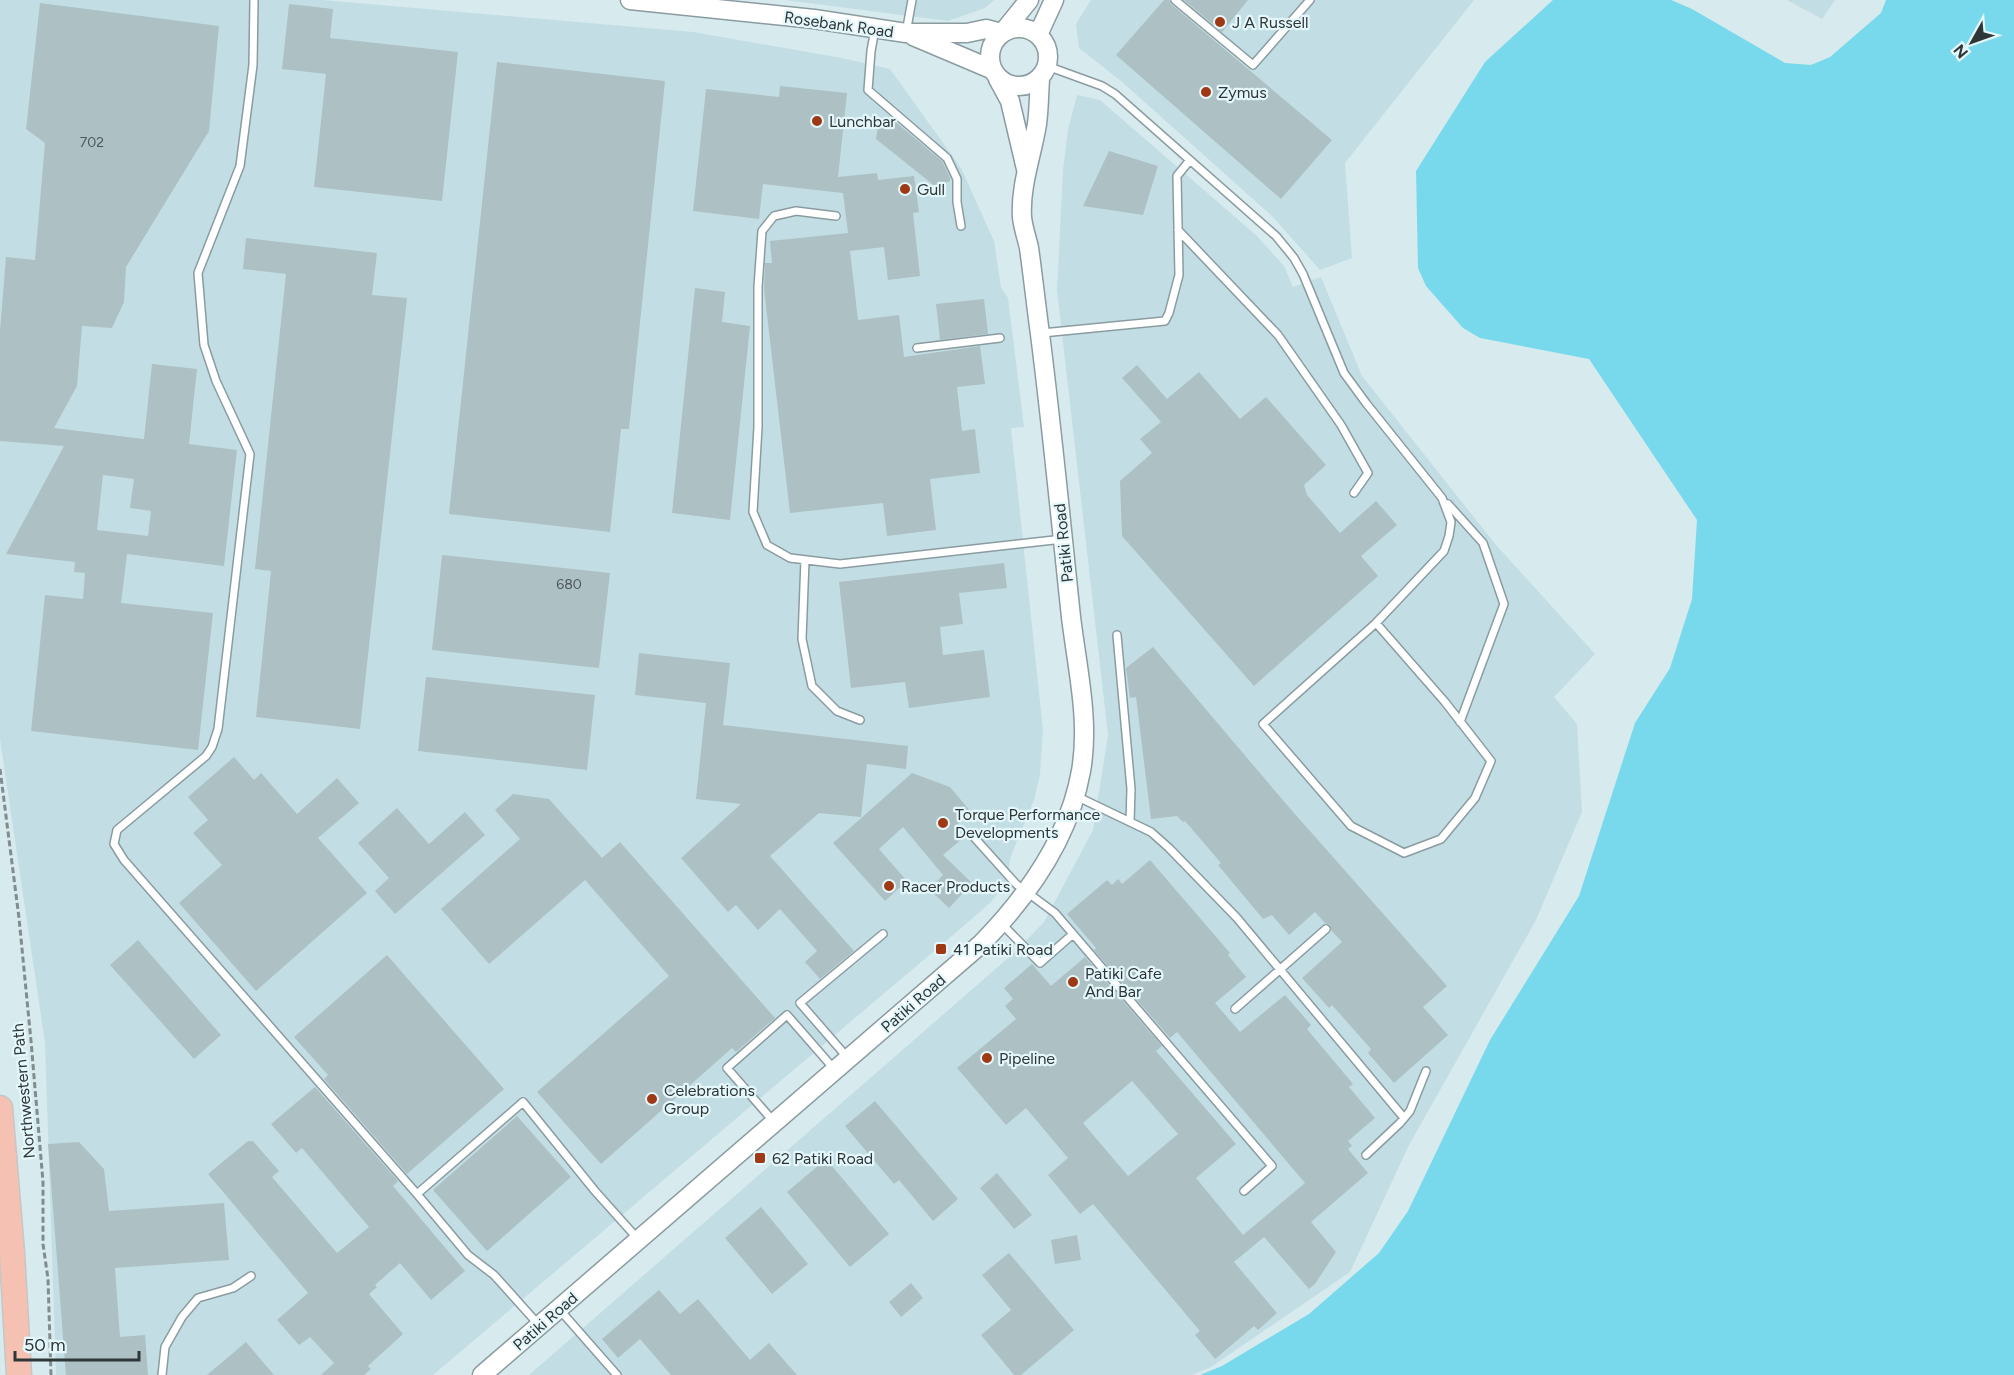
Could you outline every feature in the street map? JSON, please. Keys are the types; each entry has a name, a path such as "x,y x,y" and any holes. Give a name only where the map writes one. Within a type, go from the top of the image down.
{"highway":[{"path":"0,1108 19,1375"}],"main road":[{"name":"Rosebank Road","path":"630,0 744,11 906,33 967,33 986,29 1003,32"},
{"path":"1003,32 1016,28 1027,29 1038,35 1047,47 1044,73 1032,84 1013,87 994,73 989,58 991,46 1029,0"},
{"path":"1038,35 1054,0"},
{"name":"Rosebank Road","path":"906,33 994,73"},
{"name":"Patiki Road","path":"994,73 1010,101 1027,175"},
{"name":"Patiki Road","path":"482,1375 959,964 1001,923 1028,891 1052,852 1075,796 1084,743 1040,333 1029,249 1022,219 1023,187 1037,121 1044,73"}],"lane":[{"path":"254,0 253,65 240,166 198,273 204,345 216,381 250,454 218,729 212,747 206,756 117,830 114,844 124,860 468,1255 494,1275 540,1326"},
{"path":"906,33 912,0"},
{"path":"1174,0 1253,65 1310,0"},
{"path":"875,29 868,90 947,158 957,179 957,202 961,226"},
{"path":"1044,73 1102,86 1115,94 1267,226 1294,258 1304,274 1344,373 1442,498 1483,543 1504,604 1460,722"},
{"path":"1040,333 1165,321 1179,275 1177,176 1190,160"},
{"path":"836,216 796,211 774,216 762,231 758,287 758,427 753,512 768,545 790,558 840,564 1063,539"},
{"path":"1178,230 1278,335 1335,416 1368,472 1354,493"},
{"path":"916,348 1000,338"},
{"path":"1376,623 1491,761 1474,798 1441,840 1404,853 1352,826 1263,724 1376,623 1444,551 1449,536 1450,522 1442,498"},
{"path":"805,560 802,639 812,686 837,711 860,720"},
{"path":"1117,635 1131,789 1130,822"},
{"path":"1075,796 1151,832 1169,848 1237,918 1404,1118"},
{"path":"972,835 1016,884 1055,914 1272,1166 1244,1191"},
{"path":"1001,923 1040,963 1073,934"},
{"path":"1235,1009 1326,929"},
{"path":"842,1064 800,1004 883,934"},
{"path":"774,1122 727,1068 787,1015 842,1064"},
{"path":"1366,1155 1410,1111 1426,1071"},
{"path":"417,1194 523,1102 595,1191 639,1240"},
{"path":"162,1375 165,1347 182,1317 198,1298 233,1287 251,1276"},
{"path":"559,1309 617,1375"}],"path":[{"name":"Northwestern Path","path":"0,770 31,1041 43,1182 43,1244 48,1279 51,1375"}],"shaded area":[{"path":"0,0 323,0 693,32 842,58 890,69 961,168 994,241 1001,287 1008,298 1024,427 1011,428 1043,730 1040,774 1034,800 1011,856 1006,882 991,902 959,930 433,1375 56,1375 45,1043 0,739"},
{"path":"785,0 994,0 985,8 948,21"},
{"path":"1091,0 1474,0 1345,163 1352,258 1320,270 1273,217 1121,81 1079,48 1076,24"},
{"path":"1787,0 1835,0 1822,19"},
{"path":"1077,95 1100,100 1257,236 1284,266 1293,287 1321,277 1362,376 1496,545 1595,654 1554,697 1577,724 1582,812 1536,920 1409,1145 1350,1272 1211,1367 1192,1375 529,1375 1015,952 1044,922 1093,830 1108,735 1057,290 1063,170 1068,130"}],"water":[{"path":"1553,0 1671,0 1692,9 1785,63 1811,65 1830,57 1881,13 1886,0 2014,0 2014,1375 1200,1375 1222,1366 1309,1314 1379,1253 1408,1211 1490,1040 1579,896 1635,723 1670,668 1692,599 1697,520 1589,359 1480,338 1463,328 1426,286 1418,268 1416,171 1485,62"}],"building":[{"path":"1164,0 1169,0 1332,140 1281,199 1116,55"},
{"name":"J A Russell","path":"1184,0 1248,0 1222,32"},
{"path":"40,3 219,26 209,131 126,267 124,302 112,328 82,326 77,386 54,428 144,439 152,364 197,369 189,444 237,450 224,566 127,554 121,603 213,613 198,750 31,731 45,595 83,599 85,573 74,572 75,562 6,554 64,446 0,441 0,331 6,257 35,260 45,143 26,129","holes":["103,475 134,479 130,508 151,511 148,536 97,530"]},
{"path":"289,4 333,9 330,38 458,52 442,201 314,187 326,74 282,69"},
{"path":"497,62 665,81 629,429 621,429 610,532 449,514"},
{"path":"780,86 847,93 838,177 877,173 878,180 914,176 919,212 913,213 920,276 888,280 884,247 850,251 858,320 899,315 904,357 980,346 985,384 957,387 962,431 975,429 980,473 930,479 936,530 887,536 883,503 790,513 764,289 765,263 772,263 770,241 848,233 843,193 763,184 759,219 693,211 706,89 779,97"},
{"path":"892,119 942,161 950,181 936,187 876,139 878,125"},
{"path":"1109,151 1158,166 1143,215 1083,206"},
{"path":"246,238 377,253 372,295 407,298 360,729 256,717 271,571 255,569 286,274 243,269"},
{"path":"695,288 725,292 722,322 750,326 730,520 672,513"},
{"path":"984,299 988,334 940,340 936,304"},
{"path":"1137,365 1167,399 1199,372 1240,419 1266,397 1326,465 1304,485 1307,495 1340,533 1376,501 1397,525 1361,556 1378,576 1254,686 1122,536 1120,481 1152,453 1140,439 1161,422 1122,378"},
{"path":"442,555 610,573 599,668 432,650"},
{"path":"1004,563 1007,588 959,593 963,624 940,627 943,655 984,650 990,697 909,708 905,682 851,688 839,582"},
{"path":"1153,647 1287,805 1447,986 1423,1007 1448,1035 1394,1083 1368,1053 1371,1049 1332,1005 1329,1008 1302,978 1342,942 1331,930 1330,925 1315,912 1289,935 1272,915 1263,919 1218,865 1221,863 1185,821 1183,822 1177,816 1151,819 1136,697 1130,698 1126,668"},
{"path":"639,653 730,663 723,725 908,746 906,769 867,764 861,817 819,813 770,856 854,951 820,979 805,962 817,951 780,909 758,930 736,905 728,912 681,858 741,804 696,799 706,703 635,695"},
{"path":"426,677 595,695 587,770 418,751"},
{"path":"234,757 254,780 261,773 297,814 337,778 359,803 318,838 367,893 256,991 179,903 222,865 193,833 208,820 188,797"},
{"path":"912,773 950,787 971,812 954,827 963,838 943,855 972,883 949,908 929,889 943,875 903,827 879,849 907,881 885,901 833,843"},
{"path":"513,794 549,799 602,858 620,842 775,1018 736,1052 732,1048 601,1164 537,1092 669,976 585,880 489,964 441,909 520,839 495,810"},
{"path":"397,808 429,844 465,812 485,835 395,914 375,891 389,878 358,843"},
{"path":"1150,860 1230,953 1228,955 1246,977 1215,1003 1240,1032 1285,995 1311,1025 1307,1029 1353,1084 1349,1087 1375,1118 1348,1141 1352,1146 1348,1149 1368,1173 1311,1222 1336,1252 1315,1284 1309,1289 1264,1237 1234,1262 1277,1313 1258,1330 1254,1326 1215,1359 1195,1335 1200,1331 1093,1204 1080,1214 1048,1175 1068,1158 1026,1108 1006,1125 957,1068 1016,1019 1005,1006 1013,999 1004,988 1032,964 1051,986 1085,957 1162,1046 1156,1051 1236,1144 1196,1178 1243,1235 1305,1183 1177,1032 1170,1038 1094,950 1096,948 1067,914 1107,880 1112,885 1118,879 1122,884","holes":["1132,1081 1178,1134 1128,1176 1083,1123"]},
{"path":"138,940 221,1035 194,1059 110,965"},
{"path":"387,955 504,1089 407,1174 324,1079 328,1075 294,1037"},
{"path":"315,1087 398,1181 393,1186 465,1271 431,1300 400,1263 375,1285 377,1287 369,1294 403,1334 368,1366 371,1369 364,1375 321,1375 334,1363 310,1337 299,1345 277,1320 308,1293 208,1174 248,1141 253,1141 279,1171 272,1177 337,1253 369,1227 302,1148 296,1153 271,1124"},
{"path":"875,1101 958,1199 933,1221 899,1180 894,1184 845,1126"},
{"path":"517,1116 571,1177 487,1251 433,1190"},
{"path":"79,1142 104,1169 109,1211 224,1203 229,1260 115,1268 120,1337 145,1335 148,1375 66,1375 48,1144"},
{"path":"826,1159 889,1234 850,1267 787,1192"},
{"path":"997,1173 1032,1215 1014,1229 980,1188"},
{"path":"761,1207 808,1264 772,1294 725,1238"},
{"path":"1077,1235 1081,1260 1055,1264 1051,1240"},
{"path":"1009,1253 1074,1330 1021,1375 1014,1375 981,1335 1011,1310 982,1275"},
{"path":"911,1283 923,1298 901,1317 889,1302"},
{"path":"659,1290 680,1314 698,1299 750,1360 769,1343 797,1375 671,1375 640,1339 618,1358 602,1339"},
{"path":"246,1342 274,1375 207,1375"}],"place":[{"name":"J A Russell","path":"1220,22"},
{"name":"Zymus","path":"1206,92"},
{"name":"Lunchbar","path":"817,121"},
{"name":"Gull","path":"905,189"},
{"name":"Torque Performance Developments","path":"943,823"},
{"name":"Racer Products","path":"889,886"},
{"name":"41 Patiki Road","path":"941,949"},
{"name":"Patiki Cafe And Bar","path":"1073,982"},
{"name":"Pipeline","path":"987,1058"},
{"name":"Celebrations Group","path":"652,1099"},
{"name":"62 Patiki Road","path":"760,1158"}]}
